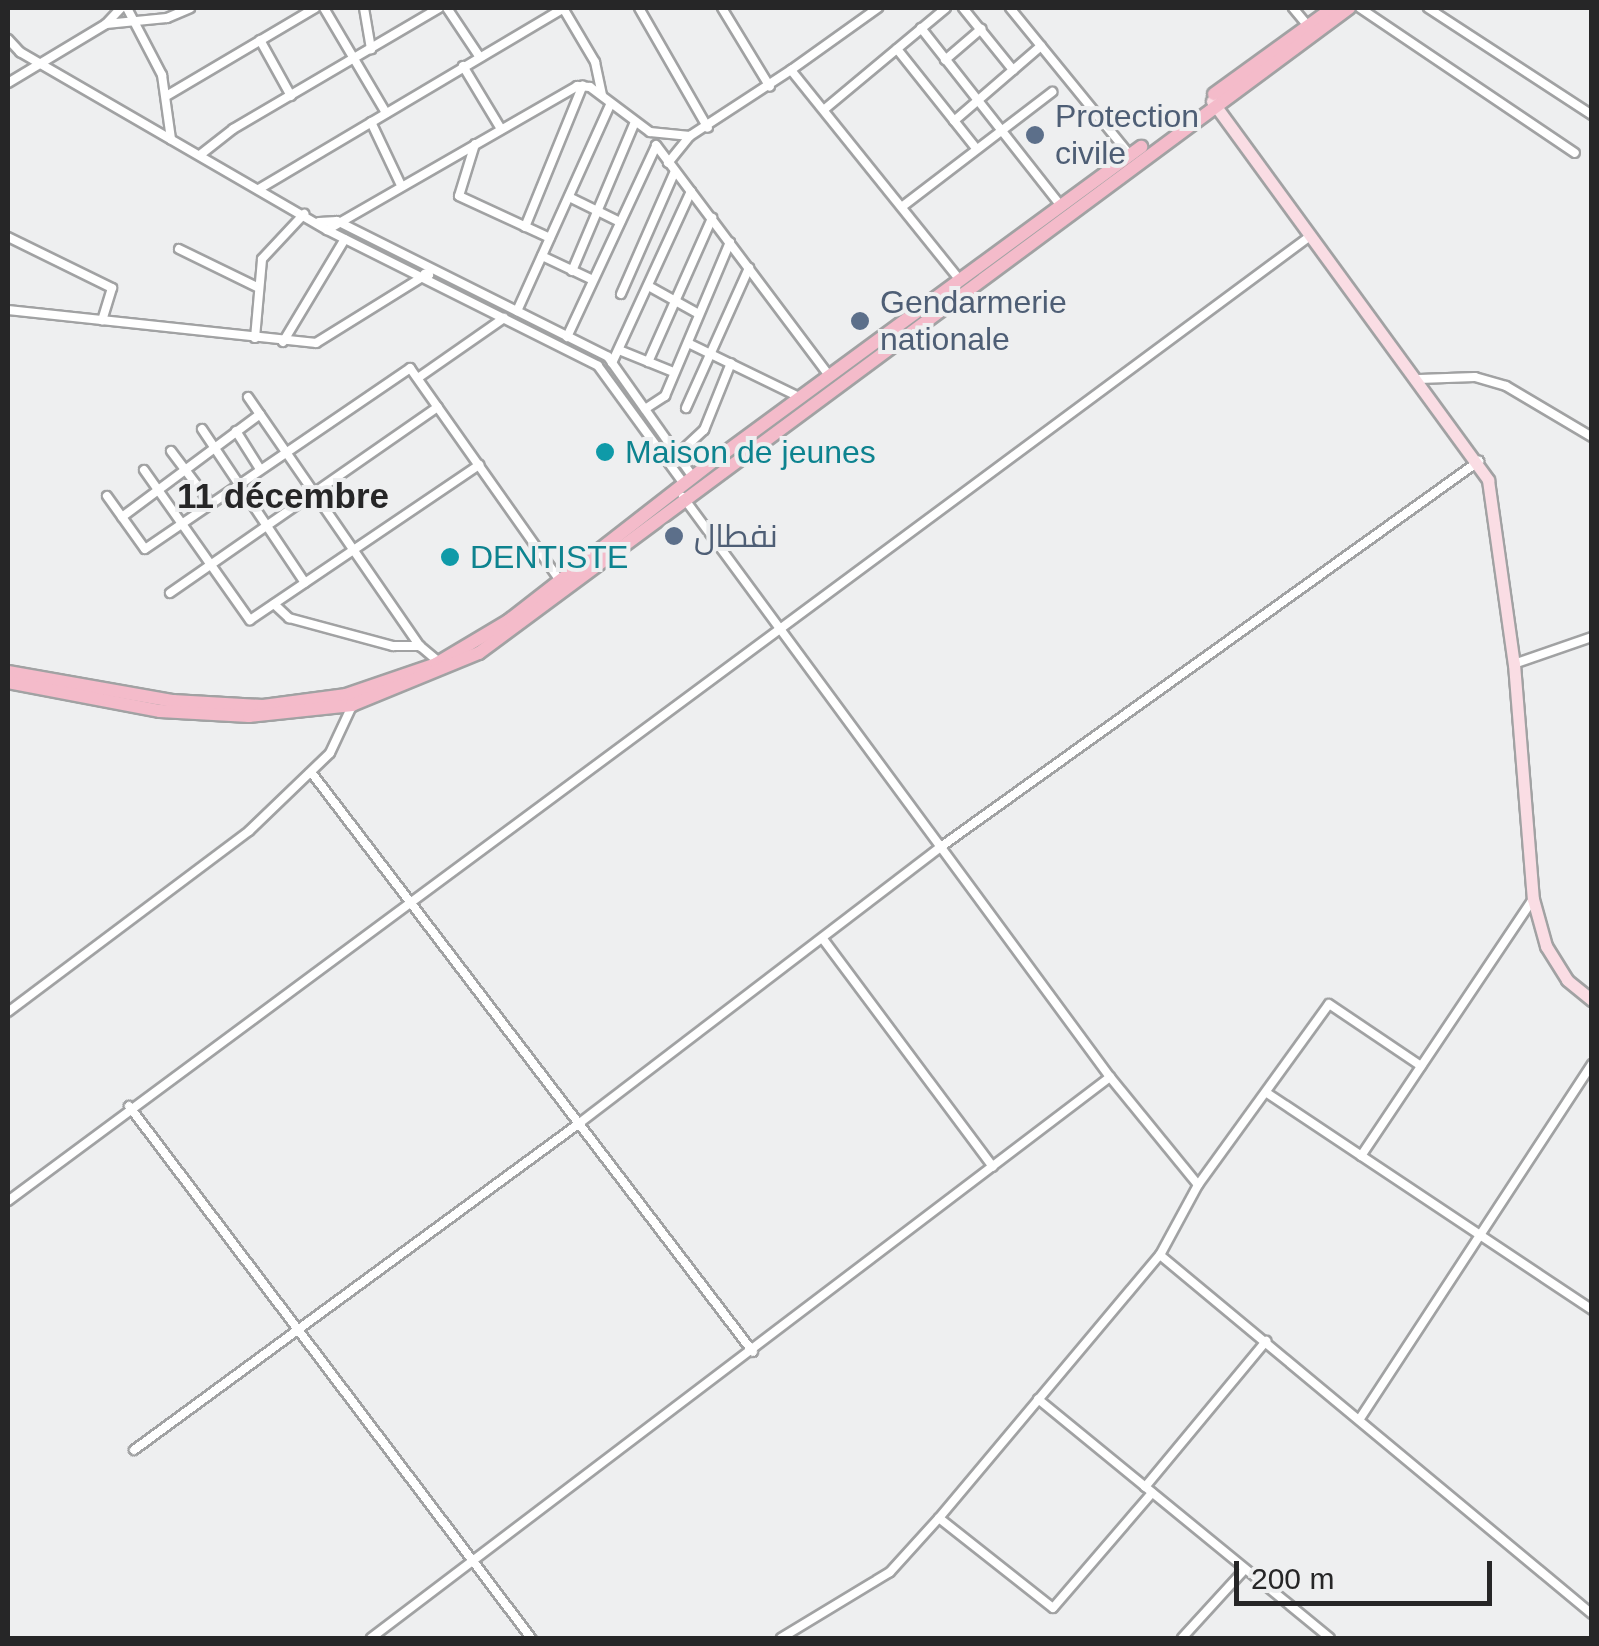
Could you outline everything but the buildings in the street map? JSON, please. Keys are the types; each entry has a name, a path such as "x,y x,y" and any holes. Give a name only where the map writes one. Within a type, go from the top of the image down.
{"main road":[{"path":"8,682 249,716 352,704 440,662 560,581 1334,8"},
{"path":"161,705 263,706 372,693 486,649 829,375 1130,156 1348,8"},
{"path":"8,672 53,686"}],"street":[{"path":"8,83 106,24 124,8 135,22 168,95 171,139"},
{"path":"106,24 135,22 190,8"},
{"path":"168,95 314,8"},
{"path":"324,8 386,113"},
{"path":"364,8 371,48"},
{"path":"200,155 439,8"},
{"path":"447,8 479,56"},
{"path":"259,188 560,8 595,62 602,95"},
{"path":"639,8 708,128"},
{"path":"722,8 770,86"},
{"path":"668,163 690,136 770,86 878,8"},
{"path":"826,108 946,8"},
{"path":"963,8 1013,70"},
{"path":"1010,8 1130,156"},
{"path":"1294,8 1308,26"},
{"path":"1360,8 1574,153"},
{"path":"1428,8 1592,115"},
{"path":"921,28 1061,206"},
{"path":"945,60 980,29"},
{"path":"8,39 40,64 345,240 516,311 612,363 677,455 687,486"},
{"path":"260,40 291,96"},
{"path":"954,122 1042,46"},
{"path":"896,48 975,147"},
{"path":"463,66 501,129"},
{"path":"791,70 826,108 960,279"},
{"path":"584,86 650,132 690,136"},
{"path":"327,230 400,183 584,86"},
{"path":"526,227 584,86"},
{"path":"903,206 975,147 1052,92"},
{"path":"1212,101 1479,461 1496,522 1514,664 1533,898 1546,946 1568,980 1592,1000"},
{"path":"516,311 611,103"},
{"path":"370,122 400,183"},
{"path":"572,271 634,124"},
{"path":"650,132 668,163 829,375"},
{"path":"476,142 458,196 550,238"},
{"path":"567,336 656,146"},
{"path":"621,294 675,171"},
{"path":"612,363 652,288 692,191"},
{"path":"569,197 620,222"},
{"path":"256,338 257,288 271,244 304,214"},
{"path":"648,362 712,218"},
{"path":"319,222 337,221 504,318 598,366 687,486 782,628 1110,1077 1198,1185"},
{"path":"8,1201 129,1106 412,902 1310,236"},
{"path":"8,237 112,288 102,321"},
{"path":"284,342 345,240"},
{"path":"645,409 665,396 672,371 688,343 697,313 730,242"},
{"path":"179,249 257,288"},
{"path":"542,256 593,280"},
{"path":"686,408 749,268"},
{"path":"8,310 284,342 329,338 427,274"},
{"path":"652,288 697,313"},
{"path":"418,378 504,318"},
{"path":"688,343 800,398"},
{"path":"619,350 672,371"},
{"path":"677,455 704,430 731,362"},
{"path":"106,496 144,548 410,368 560,581"},
{"path":"1419,380 1475,377 1506,386 1592,437"},
{"path":"248,397 420,646 440,662"},
{"path":"170,593 438,407"},
{"path":"122,518 260,414"},
{"path":"202,429 265,529 306,583"},
{"path":"236,431 260,469"},
{"path":"171,452 210,504"},
{"path":"134,1450 577,1125 942,846 1479,461"},
{"path":"144,470 250,620 479,465"},
{"path":"274,604 289,618 394,646 420,646"},
{"path":"1514,664 1592,637"},
{"path":"8,1012 249,831 330,753 352,704"},
{"path":"310,772 753,1352"},
{"path":"1361,1156 1533,898"},
{"path":"823,939 994,1168"},
{"path":"780,1638 890,1572 938,1518 1160,1255 1198,1185 1332,1003 1421,1066"},
{"path":"1362,1417 1481,1241 1592,1064"},
{"path":"371,1638 753,1352 1110,1077"},
{"path":"1267,1093 1481,1241 1592,1310"},
{"path":"129,1106 531,1638"},
{"path":"1160,1255 1362,1417 1592,1614"},
{"path":"938,1518 1053,1608 1266,1340"},
{"path":"1038,1399 1330,1638"},
{"path":"1182,1638 1244,1568"}],"place":[{"name":"Protection civile","path":"1035,135"},
{"name":"Gendarmerie nationale","path":"860,321"},
{"name":"Maison de jeunes","path":"605,452"},
{"name":"نفطال","path":"674,536"},
{"name":"DENTISTE","path":"450,557"}],"district":[{"name":"11 décembre","path":"283,496"}]}
